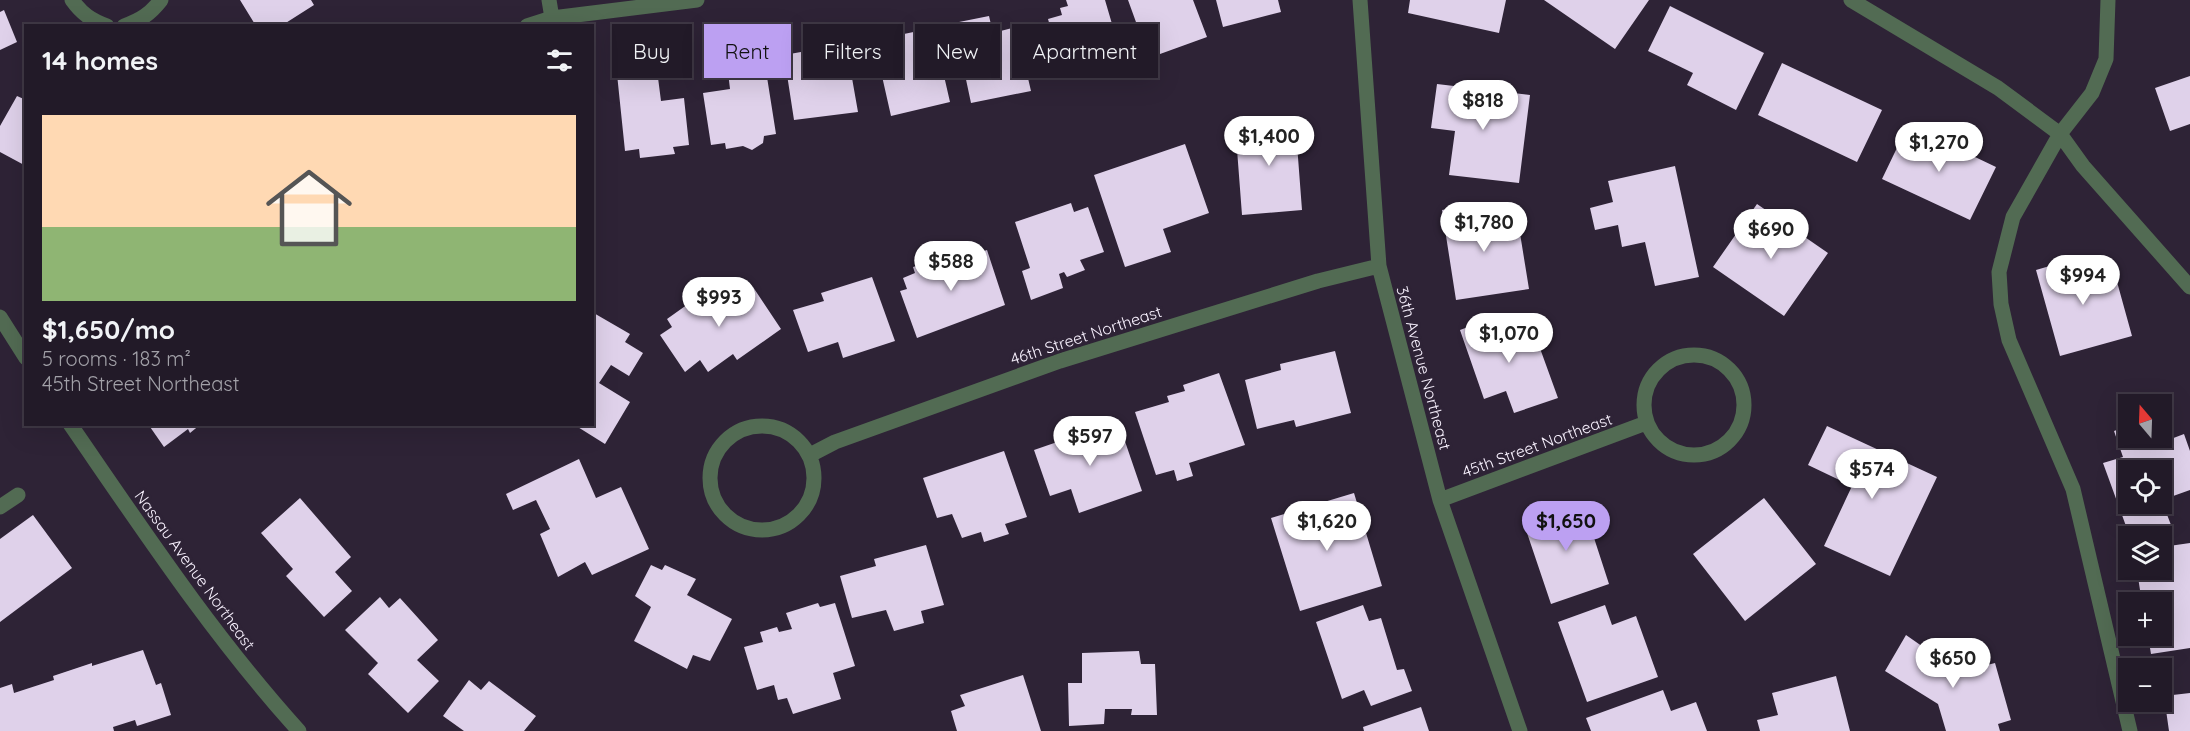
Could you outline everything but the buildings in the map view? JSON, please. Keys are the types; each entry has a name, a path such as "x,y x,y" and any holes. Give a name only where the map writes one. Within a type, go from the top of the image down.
{"street":[{"path":"72,0 79,10 102,24"},
{"path":"130,24 151,12 160,0"},
{"path":"549,0 552,18"},
{"path":"533,24 552,18 697,0"},
{"name":"36th Avenue Northeast","path":"1359,0 1379,266 1440,500 1520,731"},
{"path":"1851,0 1998,88 2060,134 2083,166 2190,287"},
{"path":"2108,0 2106,59 2092,93 2060,134 2013,217 1999,272 2001,304 2009,340 2073,489 2130,731"},
{"name":"46th Street Northeast","path":"810,455 835,442 1060,361 1318,280 1379,266"},
{"path":"0,317 24,355"},
{"path":"1692,355 1707,357 1734,374 1742,388 1745,403 1743,419 1736,434 1712,453 1696,456 1680,454 1666,447 1654,437 1647,423 1643,408 1645,392 1652,378 1662,366 1677,358 1692,355"},
{"name":"45th Street Northeast","path":"1440,500 1647,423"},
{"name":"Nassau Avenue Northeast","path":"71,426 190,597 246,670 299,731"},
{"path":"754,426 771,426 787,431 800,441 810,455 814,470 814,487 809,503 799,516 785,525 769,530 753,530 737,524 724,515 715,501 710,485 710,469 715,454 725,441 739,431 754,426"},
{"path":"0,507 18,495"}]}
